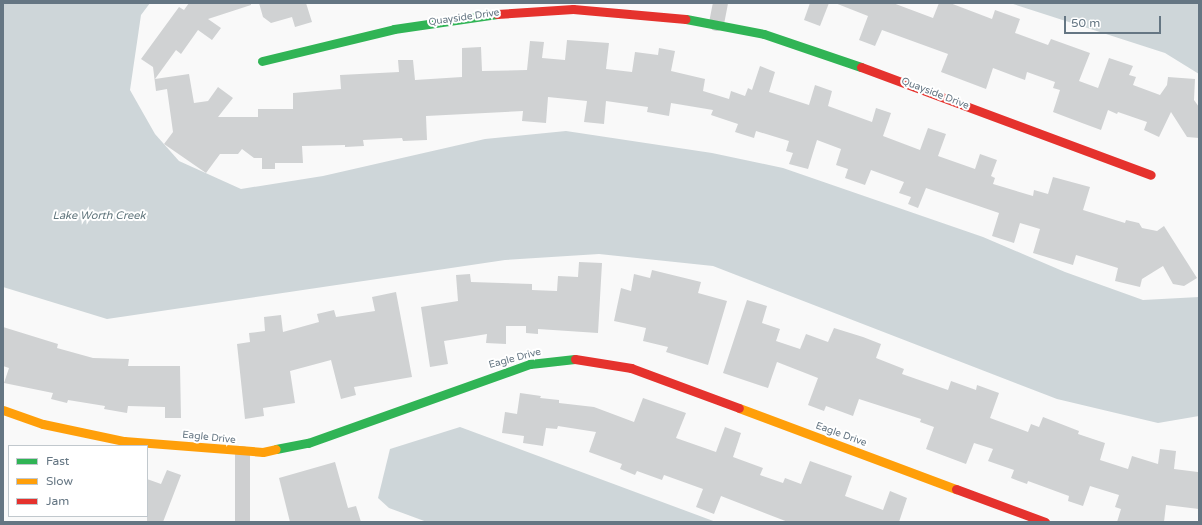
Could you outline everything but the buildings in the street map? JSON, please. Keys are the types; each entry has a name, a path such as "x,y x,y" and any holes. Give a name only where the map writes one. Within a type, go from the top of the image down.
{"street":[{"path":"716,23 720,3"},
{"name":"Quayside Drive","path":"262,61 441,20 525,10 621,11 716,23 764,34 821,52 1151,175"},
{"name":"Eagle Drive","path":"3,410 43,424 104,437 242,453 286,449 308,443 530,364 576,359 595,361 631,368 1045,522"},
{"path":"242,453 242,522"}],"water":[{"name":"Lake Worth Creek","path":"3,3 150,3 141,15 130,90 155,134 179,161 241,189 323,176 485,139 566,131 712,153 783,168 983,237 1065,272 1143,300 1199,297 1199,416 1158,423 1057,399 713,266 599,254 505,260 107,319 3,287"},
{"path":"1010,3 1199,3 1199,74 1165,53"},
{"path":"460,427 716,522 427,522 389,508 378,498 390,449"}],"traffic: fast":[{"path":"262,61 394,29 497,14"},
{"path":"686,19 764,34 861,67"},
{"path":"276,449 308,443 530,364 575,359"}],"traffic: slow":[{"path":"739,408 956,489"},
{"path":"3,410 43,424 124,441 263,452 276,449"}],"traffic: jam":[{"path":"497,14 573,9 686,19"},
{"path":"861,67 1151,175"},
{"path":"575,359 631,368 739,408"},
{"path":"956,489 1045,522"}]}
